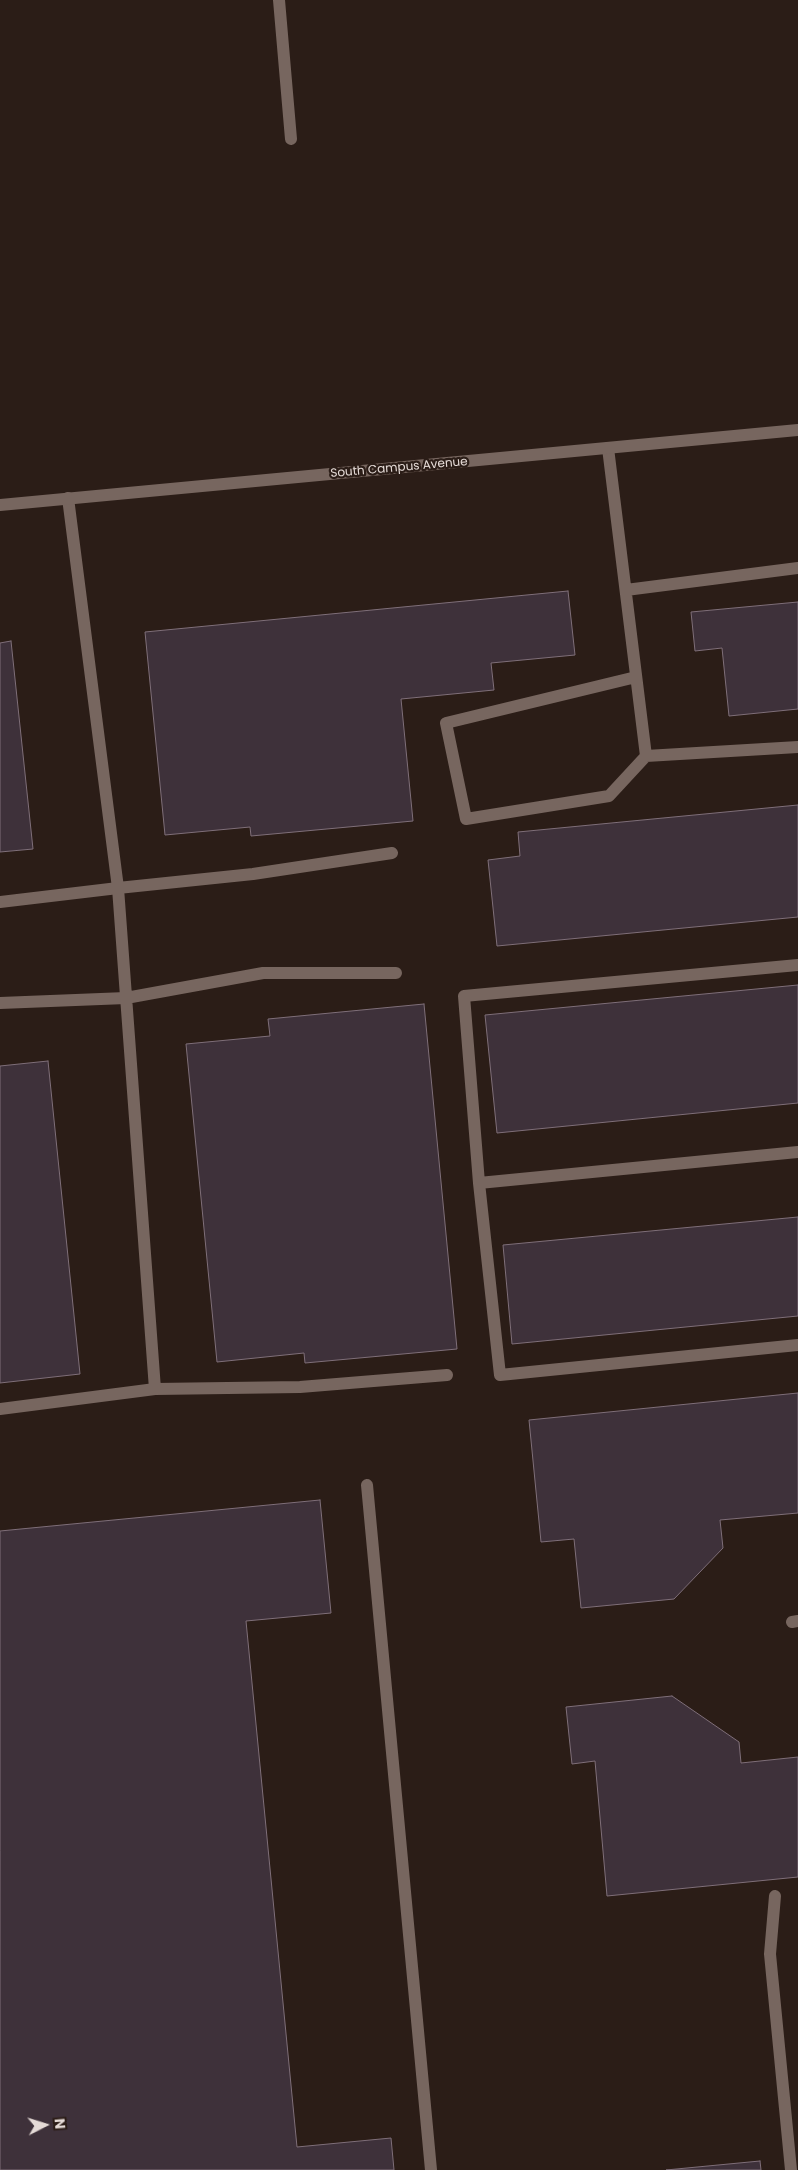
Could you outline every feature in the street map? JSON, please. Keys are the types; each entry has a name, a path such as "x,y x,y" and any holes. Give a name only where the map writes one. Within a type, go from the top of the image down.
{"street":[{"path":"279,0 291,139"},
{"name":"South Campus Avenue","path":"0,504 798,430"},
{"path":"608,448 646,756"},
{"path":"68,498 118,888 156,1389"},
{"path":"626,590 798,568"},
{"path":"636,677 446,723 466,819 609,796 646,756 798,747"},
{"path":"0,902 253,874 392,853"},
{"path":"798,965 464,996 479,1183 500,1375 798,1345"},
{"path":"0,1003 126,998 263,973 396,973"},
{"path":"479,1183 798,1152"},
{"path":"0,1409 156,1389 300,1387 447,1375"},
{"path":"367,1485 431,2170"},
{"path":"774,1896 770,1954 792,2170"}],"building":[{"path":"568,591 575,655 491,663 494,690 401,699 413,821 251,836 250,827 165,835 145,632"},
{"path":"798,602 798,709 729,716 722,648 695,651 691,612"},
{"path":"11,641 33,849 0,852 0,643"},
{"path":"798,805 798,917 497,946 488,860 520,856 518,832"},
{"path":"798,985 798,1103 497,1133 485,1015"},
{"path":"424,1004 457,1349 305,1363 304,1353 217,1362 186,1044 270,1036 268,1019"},
{"path":"48,1061 80,1374 0,1383 0,1066"},
{"path":"798,1217 798,1316 512,1344 503,1245"},
{"path":"798,1393 798,1513 720,1520 723,1548 674,1599 581,1608 574,1539 541,1542 529,1420"},
{"path":"320,1500 331,1613 246,1621 297,2147 391,2138 394,2170 0,2170 0,1531"},
{"path":"672,1696 739,1742 741,1763 798,1757 798,1877 607,1896 595,1761 572,1764 566,1707"},
{"path":"760,2161 761,2170 666,2170"}]}
